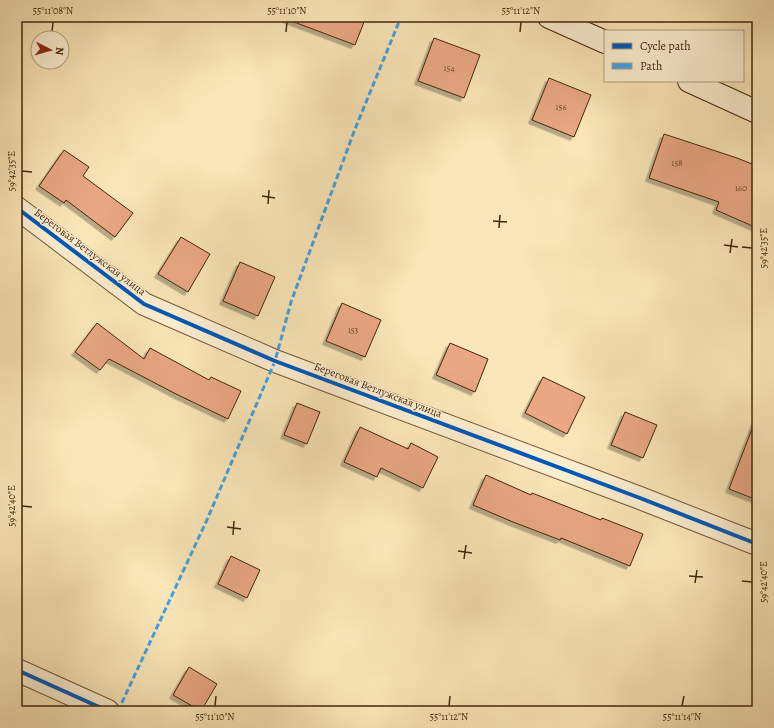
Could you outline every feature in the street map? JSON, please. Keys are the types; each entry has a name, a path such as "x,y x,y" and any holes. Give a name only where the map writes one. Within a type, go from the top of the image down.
{"street":[{"path":"549,17 604,42"},
{"path":"691,82 757,112"},
{"name":"Береговая Ветлужская улица","path":"17,208 144,304 275,361 640,498 757,544"},
{"path":"17,670 108,711"}],"building":[{"path":"286,17 366,17 355,45 286,19"},
{"path":"434,38 480,55 464,98 418,81"},
{"path":"549,78 591,95 574,137 532,120"},
{"path":"664,134 757,166 757,228 716,210 719,202 649,178"},
{"path":"64,150 89,167 83,176 133,213 115,237 66,200 64,203 39,186"},
{"path":"181,237 210,254 188,292 158,274"},
{"path":"240,262 275,277 258,316 223,301"},
{"path":"342,303 381,320 365,357 326,341"},
{"path":"97,323 144,359 150,348 209,380 211,377 241,391 228,419 109,359 100,370 75,352"},
{"path":"450,343 488,359 475,392 436,375"},
{"path":"543,377 585,397 567,434 525,413"},
{"path":"297,403 320,412 307,444 284,435"},
{"path":"625,412 657,425 643,458 611,445"},
{"path":"755,421 757,422 757,500 729,489"},
{"path":"360,427 408,449 411,443 438,457 423,488 381,468 377,477 344,462"},
{"path":"486,475 531,495 532,493 601,520 602,518 643,534 630,566 561,538 560,540 513,522 473,505"},
{"path":"231,556 260,570 247,598 218,584"},
{"path":"189,667 217,684 201,711 173,695"}],"marked path":[{"path":"118,711 206,522 275,361 291,302 355,129 401,17"}],"cycle path":[{"path":"17,208 144,304 275,361 640,498 757,544"},
{"path":"17,670 108,711"}]}
